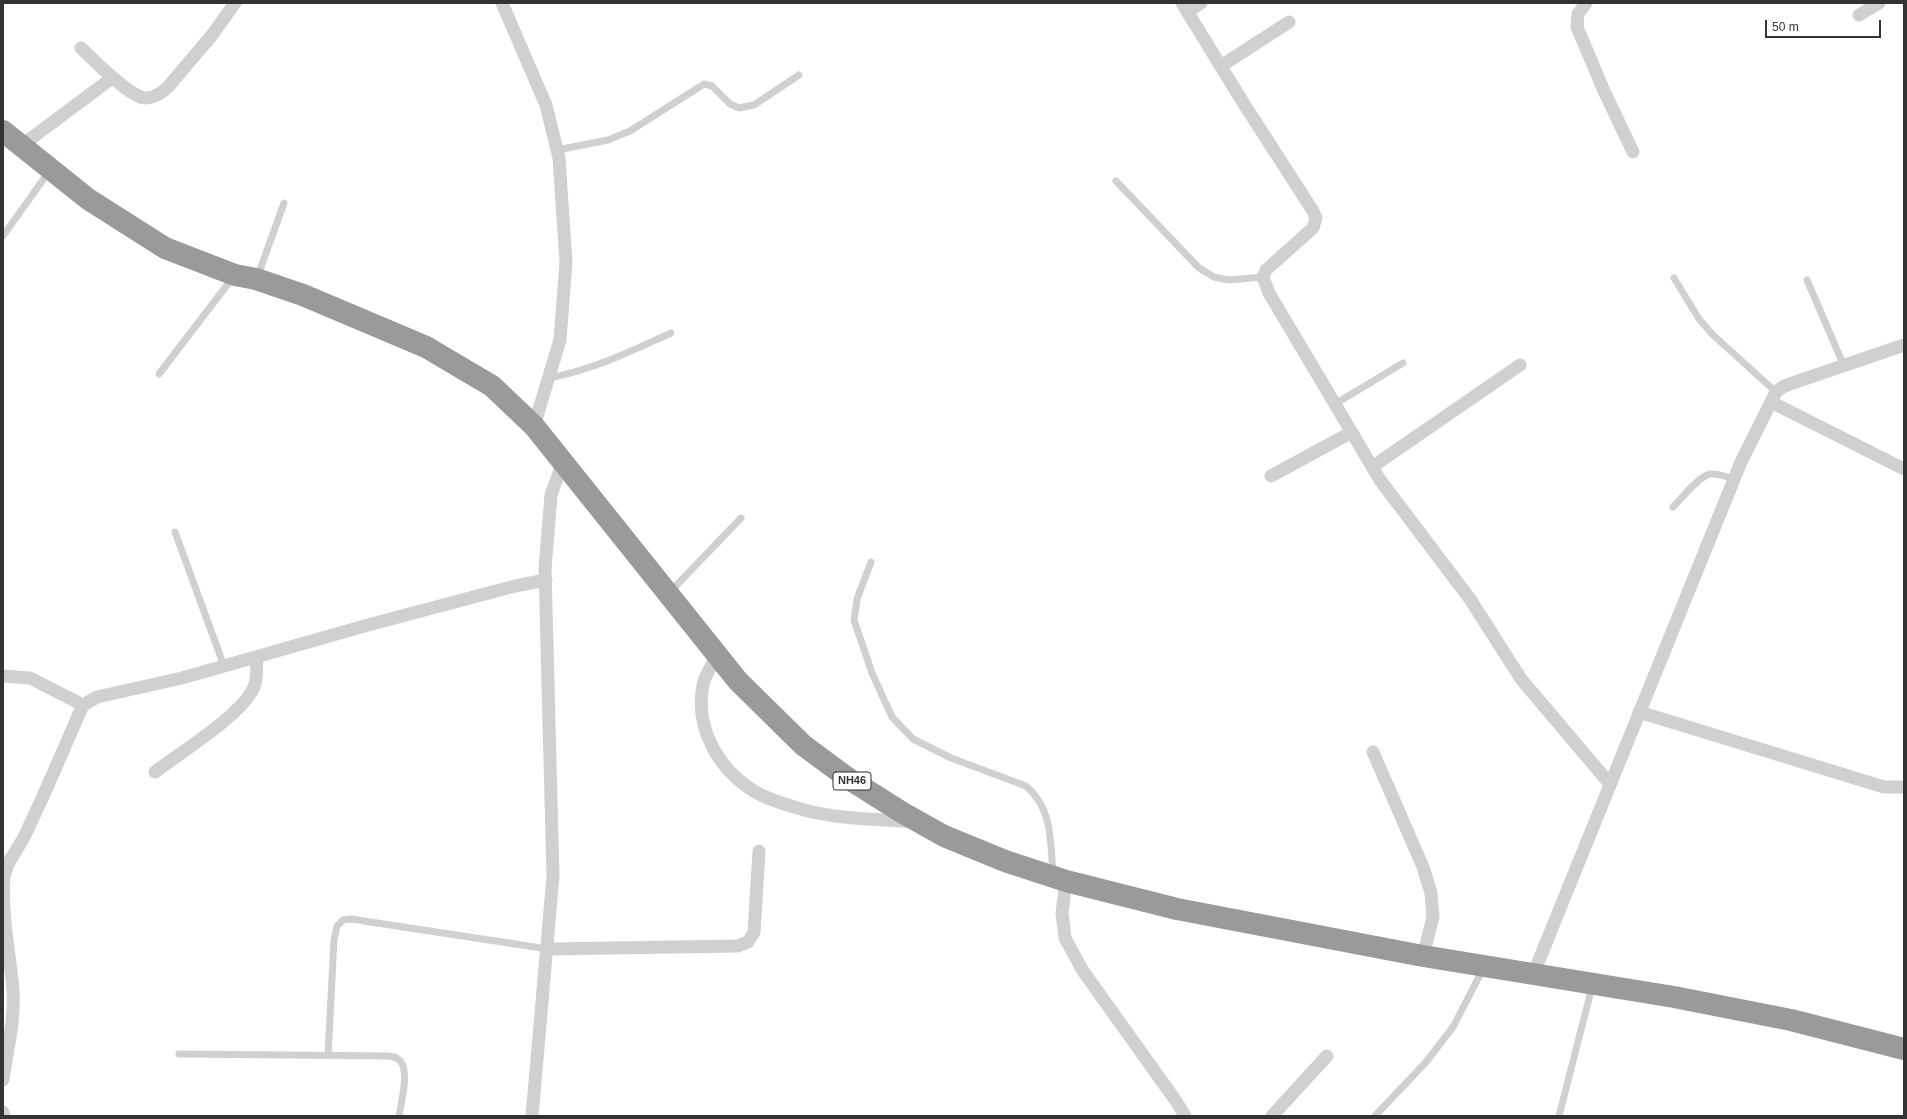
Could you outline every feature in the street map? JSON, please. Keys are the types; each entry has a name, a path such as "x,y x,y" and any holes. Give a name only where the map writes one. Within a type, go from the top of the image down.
{"highway":[{"name":"NH46","path":"3,131 88,200 165,248 235,275 256,279 303,295 426,347 492,386 534,426 738,681 803,745 849,779 920,823 957,842 1005,861 1060,879 1177,909 1423,956 1532,975 1593,982 1791,1020 1904,1049"}],"street":[{"path":"81,48 112,78 138,95 146,98 161,94 212,35 235,3"},
{"path":"502,3 546,105 559,158 566,262 560,340 534,426"},
{"path":"1201,3 1185,8 1316,218 1313,228 1266,270 1263,277 1269,293 1380,480 1470,598 1521,679 1610,784"},
{"path":"1586,3 1578,14 1577,27 1604,91 1633,152"},
{"path":"1859,15 1879,3"},
{"path":"1221,66 1289,22"},
{"path":"21,146 112,78"},
{"path":"1532,975 1734,480 1774,397 1784,386 1904,345"},
{"path":"1372,467 1520,365"},
{"path":"1774,397 1904,469"},
{"path":"1271,476 1352,432"},
{"path":"532,1116 548,949 553,876 546,580 548,524 551,495 563,462"},
{"path":"3,1080 13,1014 13,991 8,948 4,877 6,864 24,837 40,805 84,704 97,697 182,678 501,590 546,580"},
{"path":"717,655 704,683 700,705 703,725 714,752 736,777 761,795 805,810 845,816 920,823"},
{"path":"155,772 235,712 249,698 255,685 257,657"},
{"path":"3,676 30,678 84,704"},
{"path":"1639,712 1884,787 1904,787"},
{"path":"1374,752 1423,867 1431,893 1433,917 1423,956"},
{"path":"548,949 738,946 748,942 754,932 759,851"},
{"path":"1060,879 1062,913 1066,938 1082,971 1176,1101 1185,1116"},
{"path":"1272,1116 1327,1056"},
{"path":"3,1112 4,1116"}],"lane":[{"path":"557,150 608,140 630,131 704,84 712,86 730,104 739,108 754,105 799,75"},
{"path":"3,236 50,170"},
{"path":"1116,182 1200,268 1214,277 1229,280 1263,277"},
{"path":"256,279 284,203"},
{"path":"159,374 235,275"},
{"path":"1674,278 1699,320 1774,397"},
{"path":"1807,280 1844,366"},
{"path":"549,378 577,372 603,364 671,334"},
{"path":"1335,404 1403,363"},
{"path":"1673,507 1701,478 1708,474 1715,474 1734,480"},
{"path":"668,594 741,518"},
{"path":"175,532 224,666"},
{"path":"871,562 857,599 854,620 872,673 892,718 913,739 951,758 1026,786 1036,794 1048,816 1060,879"},
{"path":"328,1055 334,940 337,926 343,920 351,919 548,949"},
{"path":"1375,1116 1426,1062 1453,1027 1484,967"},
{"path":"1559,1116 1593,982"},
{"path":"179,1054 389,1056 398,1058 403,1064 405,1076 399,1116"}]}
